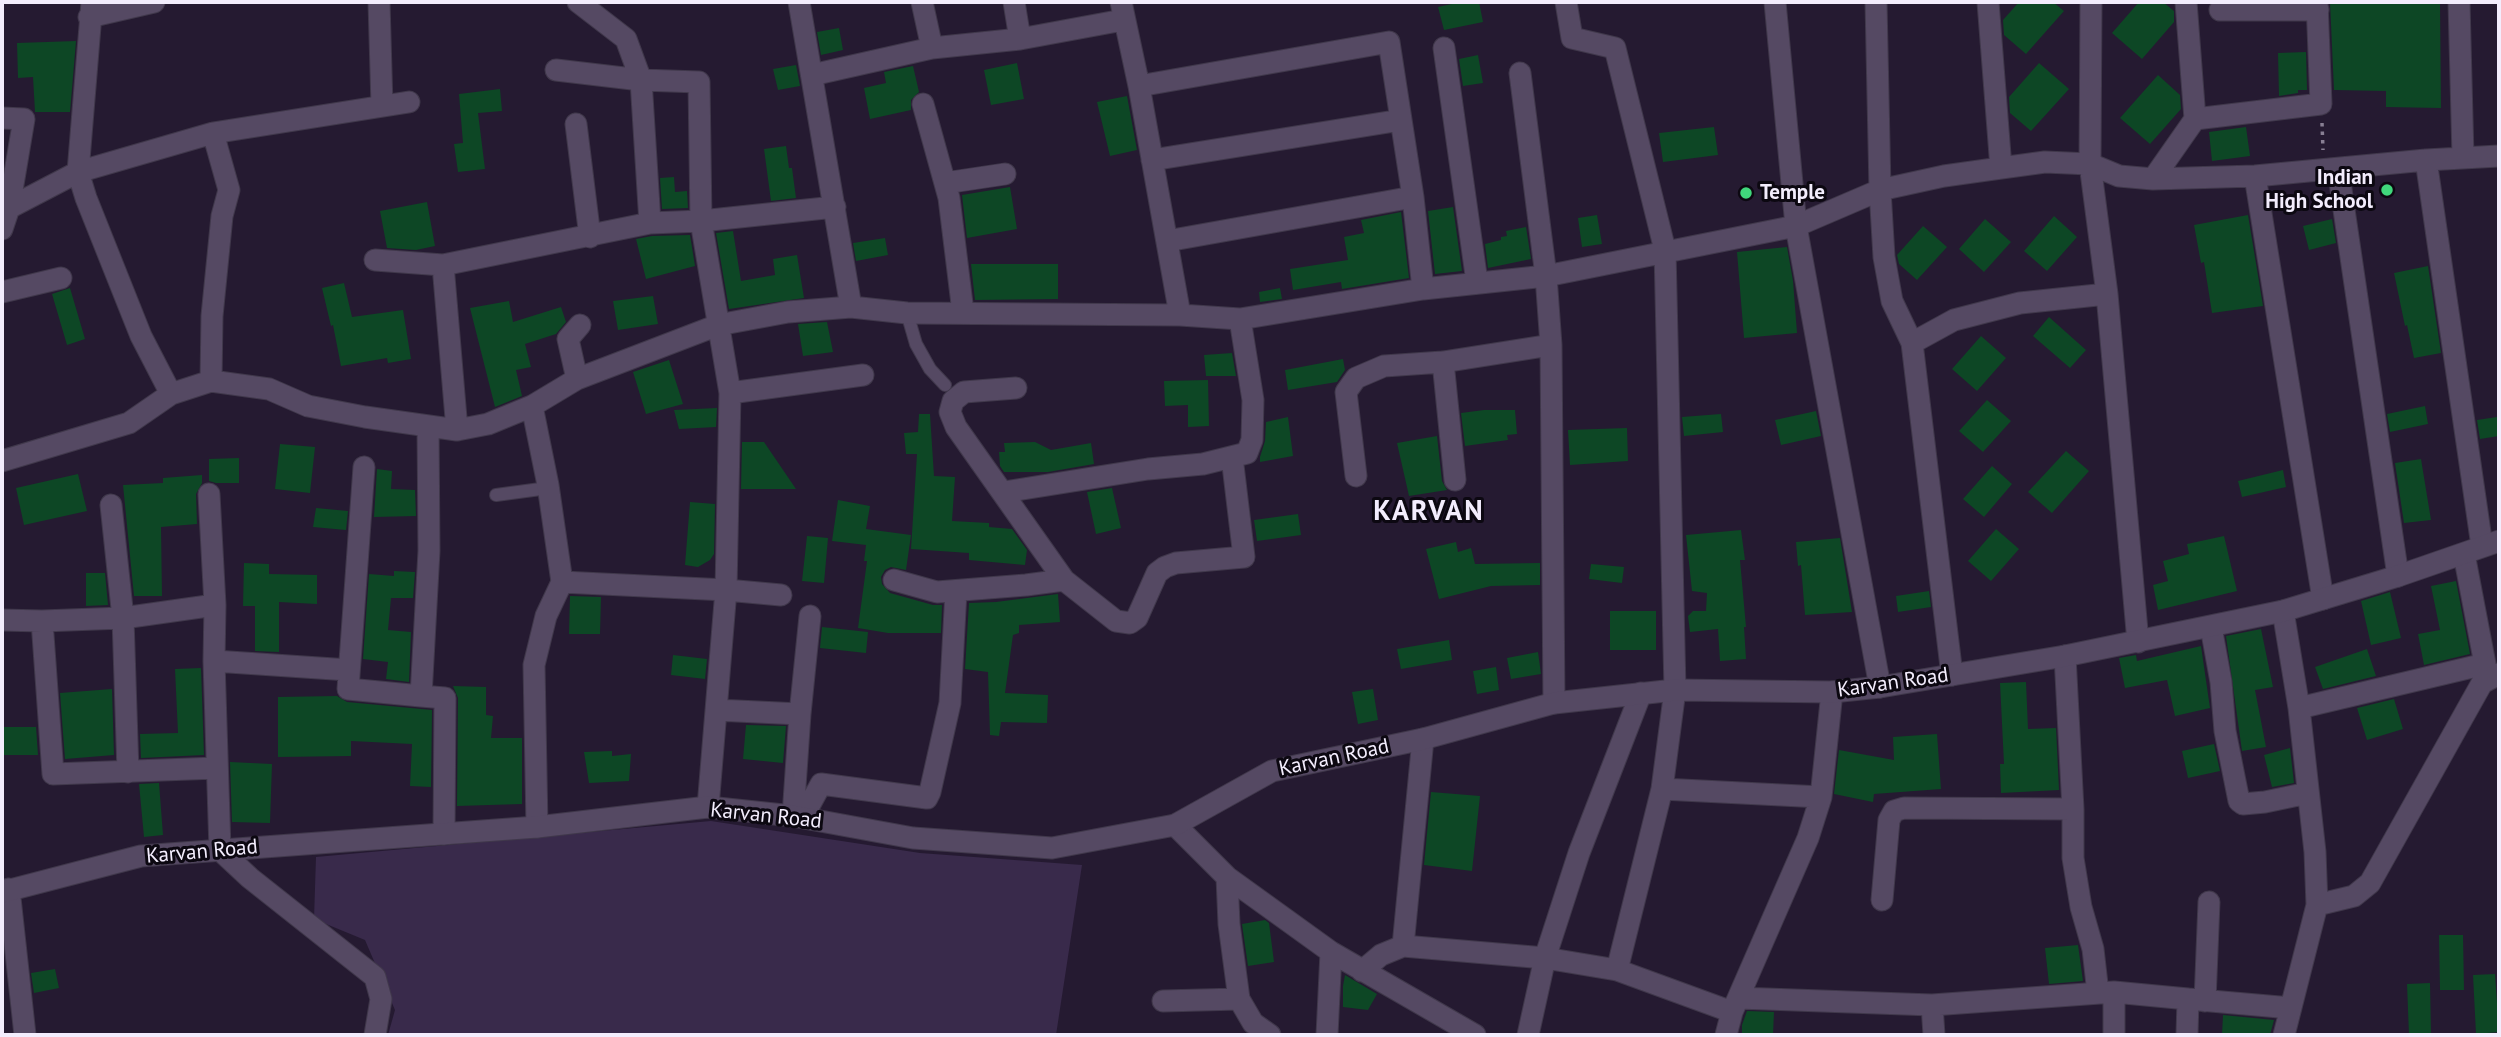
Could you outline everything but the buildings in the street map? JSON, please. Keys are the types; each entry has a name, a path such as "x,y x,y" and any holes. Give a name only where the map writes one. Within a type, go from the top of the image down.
{"street":[{"path":"154,2 91,9 78,172 141,336 171,394"},
{"path":"379,2 382,106"},
{"path":"578,2 626,40 641,80 650,223"},
{"path":"799,2 850,307"},
{"path":"922,2 932,48"},
{"path":"1014,2 1020,39"},
{"path":"1566,2 1572,38 1615,48 1665,250 1675,690 1662,789 1617,970"},
{"path":"1775,2 1796,226 1880,687"},
{"path":"1876,2 1880,190 1889,288 1912,343 1952,675"},
{"path":"1989,2 2001,168"},
{"path":"2091,2 2090,164 2106,294 2138,642"},
{"path":"2153,178 2195,119 2186,2"},
{"path":"2459,2 2463,157"},
{"path":"2195,119 2321,104 2317,6 2220,10"},
{"path":"813,75 932,48 1020,39 1122,11 1139,86 1180,315"},
{"path":"1139,86 1389,42 1413,197 1423,289"},
{"path":"1444,48 1477,282"},
{"path":"556,70 641,80 699,82 702,221 730,393 726,590 708,807"},
{"path":"1520,73 1546,276 1551,345 1555,703"},
{"path":"9,208 78,172 213,133 409,102"},
{"path":"923,104 949,198 963,312"},
{"path":"2,118 24,119 9,208 2,229"},
{"path":"1152,160 1401,120"},
{"path":"576,124 590,237"},
{"path":"211,381 212,316 222,216 229,190 213,133"},
{"path":"2,461 128,423 171,394 211,381 269,389 307,406 457,429 488,424 532,406 577,379 718,325 788,312 850,307 907,313 1180,315 1240,319 1423,289 1546,276 1665,250 1796,226 1880,190 1944,176 2045,162 2090,164 2119,176 2153,178 2255,176 2499,156"},
{"path":"2299,708 2485,664 2482,547 2426,160"},
{"path":"2331,169 2398,576"},
{"path":"945,183 1005,174"},
{"path":"2255,176 2323,599"},
{"path":"1167,241 1413,197"},
{"path":"375,261 443,265 650,223 702,221 835,207"},
{"path":"443,265 457,429"},
{"path":"2,292 61,278"},
{"path":"1912,343 1954,320 2020,303 2106,294"},
{"path":"1004,492 1148,469 1203,464 1247,453 1252,440 1254,400 1240,319"},
{"path":"577,379 568,339 580,325"},
{"path":"1356,476 1346,392 1356,378 1384,366 1443,362 1551,345"},
{"path":"1443,362 1455,480"},
{"path":"730,393 863,374"},
{"path":"1016,388 964,392 953,401 950,412 956,427 1064,580 1116,621 1130,623 1142,612 1157,573 1165,567 1244,557 1232,457"},
{"path":"532,406 562,582 546,616 534,666 537,827"},
{"path":"421,696 429,551 428,426"},
{"path":"364,467 348,689 445,698 444,834"},
{"path":"209,494 215,605 214,661 220,850 250,878 375,977 381,999 374,1035"},
{"path":"111,505 123,618 128,772"},
{"name":"Karvan Road","path":"5,891 141,856 537,827 708,807 798,817 914,838 1052,848 1175,825 1272,771 1423,739 1555,703 1675,690 1832,692 1880,687 2065,656 2283,611 2482,547"},
{"path":"894,580 937,592 1064,580"},
{"path":"562,582 781,595"},
{"path":"798,817 821,784 927,798 950,704 956,591"},
{"path":"2,620 123,618 215,605"},
{"path":"2283,611 2299,708 2315,852 2316,905 2284,1035"},
{"path":"798,817 800,714 810,616"},
{"path":"42,621 53,774 217,768"},
{"path":"2211,627 2221,682 2225,731 2239,801 2243,804 2265,802 2308,793"},
{"path":"2065,656 2073,859 2081,907 2106,992 2113,1035"},
{"path":"214,661 349,670"},
{"path":"2316,905 2354,896 2370,883 2482,683 2499,674"},
{"path":"1528,1035 1545,958 1579,853 1641,692"},
{"path":"1726,1035 1735,1005 1808,838 1821,797 1832,692"},
{"path":"716,710 800,714"},
{"path":"1403,946 1423,739"},
{"path":"1662,789 1821,797"},
{"path":"1882,900 1889,820 1894,811 1904,808 2073,809"},
{"path":"1175,825 1227,877 1331,952 1475,1035"},
{"path":"1227,877 1229,924 1239,999 1253,1023 1270,1035"},
{"path":"5,891 25,1035"},
{"path":"2187,1035 2196,1000 2209,902"},
{"path":"1362,971 1381,955 1403,946 1545,958 1617,970 1735,1005 1932,1004 2106,992 2291,1008"},
{"path":"1327,1035 1331,952"},
{"path":"1163,1001 1239,999"},
{"path":"1932,1004 1934,1035"}],"lane":[{"path":"907,313 916,344 930,369 945,385"},
{"path":"496,495 548,488"}],"path":[{"path":"2321,104 2331,169"}],"shaded area":[{"path":"711,821 920,853 1082,865 1056,1035 388,1035 395,1010 365,940 314,919 316,857"}],"place":[{"name":"Indian High School","path":"2387,190"},
{"name":"Temple","path":"1746,193"}],"district":[{"name":"KARVAN","path":"1429,512"}]}
